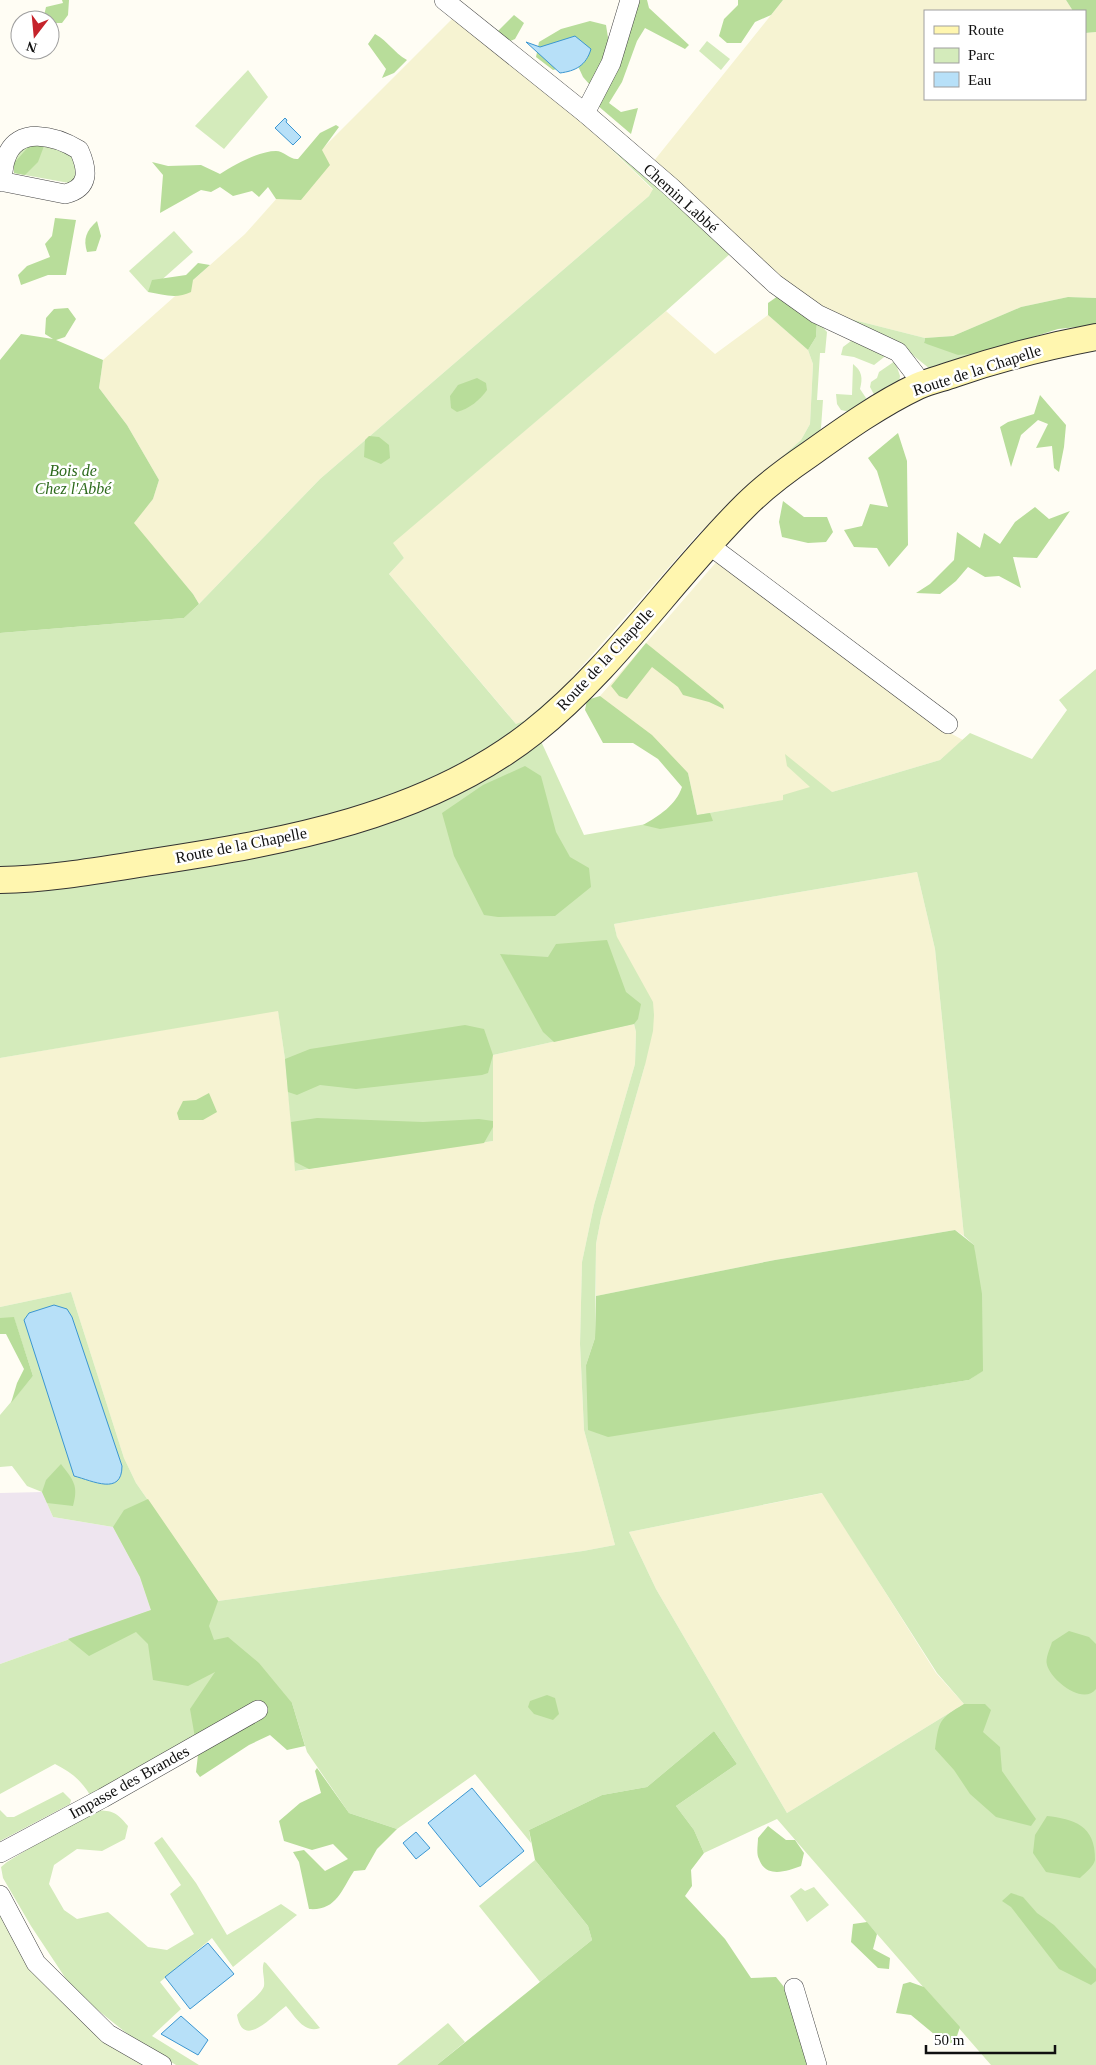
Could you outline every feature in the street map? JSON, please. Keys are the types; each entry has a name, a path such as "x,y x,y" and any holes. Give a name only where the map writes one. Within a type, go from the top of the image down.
{"main road":[{"name":"Route de la Chapelle","path":"0,880 40,879 214,853 379,814 435,792 481,769 532,733 577,694 747,504 792,467 879,407 920,385 989,362 1050,346 1096,337"}],"street":[{"name":"Chemin Labbé","path":"444,0 585,113 671,187 775,284 817,314 898,352 915,374 920,385"},
{"path":"585,113 611,64 630,0"},
{"path":"710,545 948,724"},
{"name":"Impasse des Brandes","path":"0,1853 258,1710"},
{"path":"0,1895 36,1962 108,2034 162,2065"},
{"path":"794,1988 818,2065"}],"shaded area":[{"path":"783,0 1066,0 1072,10 924,10 924,100 1086,100 1086,33 1096,32 1096,298 1068,297 1021,307 953,336 925,338 838,316 807,301 653,162"},
{"path":"453,18 559,99 653,190 649,196 320,479 199,604 193,594 133,523 153,499 159,480 127,425 99,388 103,360 245,234 310,161"},
{"path":"666,311 715,354 768,315 808,350 813,364 810,424 801,440 699,533 561,690 517,725 389,574 404,558 392,543"},
{"path":"718,560 939,727 963,740 940,760 832,792 697,815 688,773 594,703"},
{"path":"917,872 935,949 964,1236 955,1230 775,1260 596,1296 596,1244 601,1218 645,1065 614,924"},
{"path":"278,1010 285,1059 296,1171 493,1141 493,1055 634,1024 636,1032 635,1064 594,1205 582,1262 580,1344 584,1430 615,1545 218,1601 136,1483 124,1458 71,1292 0,1307 0,1058"},
{"path":"42,1492 53,1517 113,1527 140,1577 151,1610 0,1664 0,1493"},
{"path":"823,1493 936,1673 964,1704 787,1813 656,1589 629,1532"}],"green space":[{"path":"62,0 69,0 68,15 60,23 60,10 45,10 46,7 63,3"},
{"path":"621,0 647,0 649,8 689,45 685,49 645,28 637,41 622,82 609,103 621,112 638,108 631,134 597,105 590,85 583,77 577,64 553,70 536,57 539,42 561,29 590,21 606,25 609,44"},
{"path":"738,0 783,0 771,15 755,22 741,43 727,43 719,36 724,19 738,5"},
{"path":"1066,0 1096,0 1096,32 1086,33 1086,10 1072,10"},
{"path":"514,15 524,23 515,39 508,42 496,33"},
{"path":"375,34 407,60 394,73 382,78 386,69 368,44"},
{"path":"707,41 730,59 721,70 699,51"},
{"path":"248,70 268,97 224,149 195,126"},
{"path":"559,99 731,253 666,311 393,543 404,558 389,574 516,724 524,721 561,690 526,727 483,756 395,798 316,824 179,851 0,872 0,633 184,618 320,479 649,196 653,189"},
{"path":"336,125 339,127 322,150 330,165 301,200 276,199 268,187 259,197 252,191 233,196 220,187 211,192 201,190 160,213 163,175 152,162 168,166 201,165 220,174 262,153 279,151 298,159 320,133"},
{"path":"31,144 64,149 72,153 78,169 74,180 69,183 14,173 17,155"},
{"path":"31,144 44,146 38,162 25,175 14,173 14,163"},
{"path":"55,218 76,220 66,275 48,275 21,285 18,275 27,266 50,257 45,244 52,236"},
{"path":"97,221 101,236 96,251 87,252 86,235"},
{"path":"174,231 193,252 148,292 129,271"},
{"path":"198,263 210,265 193,280 191,292 175,296 148,292 152,280 186,275"},
{"path":"778,296 817,321 816,337 808,350 768,315 768,303"},
{"path":"1068,297 1096,298 1096,325 1058,329 983,353 958,355 924,343 925,338 953,336 1021,307"},
{"name":"Bois de Chez l'Abbé","path":"68,308 76,319 65,337 56,340 103,360 99,388 127,425 159,480 153,499 134,523 193,594 199,604 184,618 0,633 0,360 21,334 53,339 45,334 46,318 54,309"},
{"path":"838,316 925,338 924,343 983,353 930,369 904,348"},
{"path":"817,321 827,332 825,353 820,353 817,400 823,400 821,428 816,437 735,499 801,440 810,424 813,364 808,350 816,337"},
{"path":"851,341 857,341 888,354 874,365 854,357 841,355 843,347"},
{"path":"895,361 900,376 899,382 877,400 870,387 871,382 877,378 879,372"},
{"path":"853,364 861,375 860,389 870,404 854,413 841,410 837,404 836,394 852,395"},
{"path":"477,378 486,383 487,390 478,401 461,411 457,412 451,408 450,396 458,385"},
{"path":"1040,395 1066,425 1059,472 1054,468 1052,446 1036,448 1048,424 1038,420 1021,435 1011,467 1000,427 1008,422 1034,414"},
{"path":"898,433 907,461 908,545 889,567 877,548 854,547 844,530 862,526 870,504 888,507 877,471 868,458"},
{"path":"369,436 379,437 389,445 390,458 381,464 364,457 365,440"},
{"path":"783,501 804,517 827,517 833,532 826,542 808,543 782,537 779,522"},
{"path":"1035,507 1049,519 1070,511 1037,558 1013,557 1021,588 999,576 985,577 968,567 956,581 940,594 916,593 930,584 954,560 957,532 980,548 984,533 1000,544 1015,522"},
{"path":"646,643 723,705 724,709 709,702 683,695 678,687 652,667 627,699 619,696 611,686"},
{"path":"1096,669 1096,2065 991,2065 777,1819 704,1853 694,1830 676,1806 737,1764 714,1731 647,1787 602,1795 529,1830 531,1843 475,1774 397,1829 349,1813 307,1752 292,1703 90,1795 75,1777 55,1764 0,1794 0,1664 151,1610 140,1577 113,1527 53,1517 42,1492 27,1486 12,1466 0,1467 0,1415 33,1376 14,1318 0,1318 0,1307 71,1292 124,1458 136,1483 218,1601 615,1545 584,1430 580,1344 582,1262 594,1205 635,1064 636,1032 634,1024 493,1055 493,1141 295,1171 285,1059 278,1011 0,1058 0,892 33,892 105,882 457,792 506,767 529,746 540,739 584,835 783,800 783,795 810,787 787,766 785,754 832,792 940,760 970,733 1032,759 1067,710 1059,700","holes":["917,872 935,949 964,1236 974,1245 982,1371 969,1380 608,1436 586,1365 595,1338 596,1244 601,1218 645,1065 653,1031 654,1015 653,1002 617,937 614,924","822,1493 937,1673 964,1704 787,1813 656,1589 629,1532"]},
{"path":"600,696 652,735 688,773 697,815 710,813 713,821 660,829 643,825 661,814 671,805 682,787 658,759 633,743 603,743 585,710 587,700"},
{"path":"525,766 541,776 556,832 570,857 589,868 591,887 555,916 498,917 484,915 454,856 442,813 483,785"},
{"path":"607,940 626,992 641,1004 638,1019 634,1024 554,1042 543,1032 500,954 548,957 556,944"},
{"path":"465,1025 484,1029 493,1055 488,1073 356,1089 320,1085 297,1095 288,1092 285,1059 310,1049"},
{"path":"209,1093 217,1112 203,1120 179,1120 177,1113 183,1101 196,1100"},
{"path":"317,1118 423,1122 479,1119 493,1121 493,1127 484,1143 309,1169 295,1162 291,1122"},
{"path":"955,1230 974,1245 982,1294 983,1371 969,1380 608,1437 588,1430 586,1365 595,1338 596,1296 775,1260"},
{"path":"14,1317 33,1376 11,1403 17,1383 24,1369 6,1334 0,1334 0,1318"},
{"path":"61,1464 74,1483 75,1499 73,1506 47,1503 42,1492 46,1480"},
{"path":"148,1499 218,1601 209,1626 214,1640 228,1637 259,1663 292,1703 305,1746 287,1750 270,1735 249,1745 200,1777 196,1772 198,1755 190,1709 215,1672 188,1686 153,1680 148,1644 136,1632 89,1656 68,1639 151,1610 140,1577 113,1527 124,1510"},
{"path":"1069,1631 1089,1637 1096,1644 1096,1689 1083,1695 1061,1684 1047,1665 1047,1656 1052,1642"},
{"path":"547,1695 555,1698 559,1714 553,1720 534,1714 528,1707 530,1701"},
{"path":"964,1704 985,1704 991,1710 983,1732 1000,1747 1002,1771 1036,1819 1031,1826 996,1817 970,1794 954,1770 935,1749 939,1726 942,1721 949,1713"},
{"path":"714,1731 737,1764 676,1806 694,1830 704,1853 691,1870 692,1886 685,1896 725,1939 751,1978 776,1977 792,1997 811,2059 806,2065 437,2065 592,1940 588,1926 535,1860 529,1830 602,1795 647,1787"},
{"path":"317,1768 349,1813 397,1829 377,1849 365,1870 354,1871 332,1903 326,1907 309,1909 299,1862 293,1852 304,1850 325,1871 348,1859 333,1844 312,1850 284,1841 279,1821 300,1803 321,1793 315,1771"},
{"path":"63,1792 71,1800 70,1804 0,1841 0,1810 7,1817 14,1817"},
{"path":"92,1810 113,1812 128,1826 125,1839 102,1851 77,1849 54,1865 49,1884 64,1910 77,1919 108,1912 148,1947 167,1950 194,1934 170,1894 181,1885 154,1843 162,1837 196,1883 227,1935 281,1904 297,1915 233,1967 212,1938 160,1982 181,2009 152,2036 199,2065 176,2065 135,2040 74,1991 31,1926 3,1878 1,1867 7,1862"},
{"path":"1047,1816 1074,1822 1087,1831 1092,1839 1095,1860 1080,1878 1046,1872 1033,1853 1035,1835"},
{"path":"768,1826 786,1840 795,1840 804,1853 801,1866 777,1872 767,1869 762,1865 758,1857 758,1838"},
{"path":"535,1860 588,1926 592,1940 540,1982 479,1906"},
{"path":"814,1887 829,1905 807,1922 790,1896 801,1888 805,1891"},
{"path":"1011,1893 1023,1897 1037,1913 1054,1925 1096,1969 1096,1981 1091,1985 1059,1969 1011,1907 1002,1901"},
{"path":"0,1911 145,2065 0,2065"},
{"path":"867,1922 877,1934 873,1949 890,1958 889,1969 878,1968 851,1942 853,1924"},
{"path":"264,1962 320,2028 309,2029 296,2019 286,2006 258,2028 245,2030 240,2025 237,2015 263,1989"},
{"path":"910,1982 924,1987 960,2027 955,2042 946,2044 911,2015 896,2013 903,1984"},
{"path":"448,2023 465,2042 437,2065 397,2065"}],"water":[{"path":"575,36 591,49 589,55 579,67 560,73 526,42 540,47"},
{"path":"285,118 286,122 301,137 293,145 275,128"},
{"path":"54,1305 67,1309 72,1317 122,1466 121,1475 112,1484 98,1483 74,1476 24,1320 29,1313"},
{"path":"472,1788 524,1851 480,1887 428,1823"},
{"path":"416,1832 430,1848 416,1859 403,1843"},
{"path":"208,1943 234,1974 190,2009 165,1977"},
{"path":"181,2016 208,2040 198,2055 161,2034"}]}
